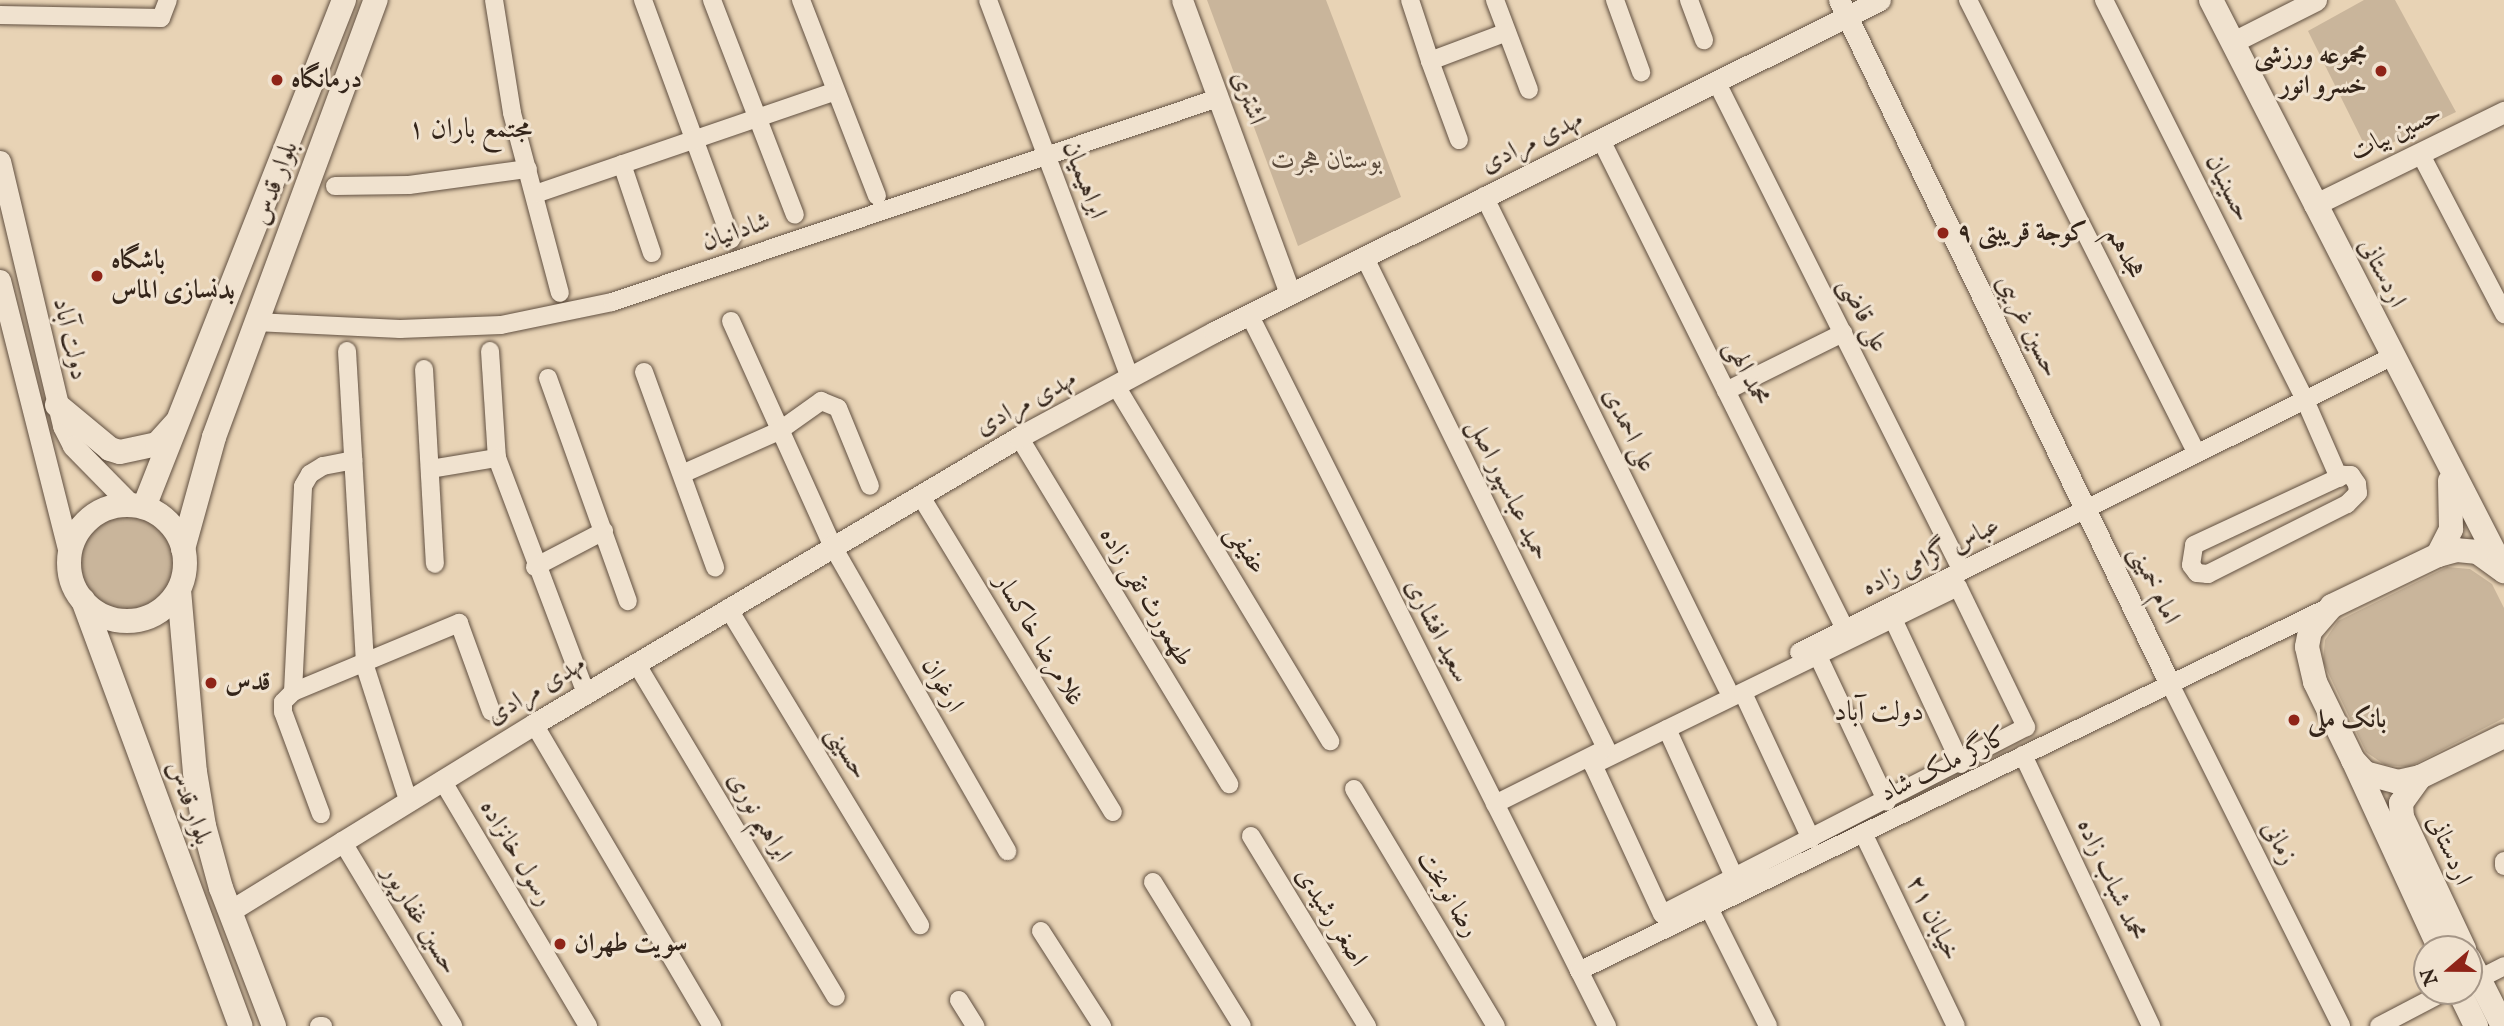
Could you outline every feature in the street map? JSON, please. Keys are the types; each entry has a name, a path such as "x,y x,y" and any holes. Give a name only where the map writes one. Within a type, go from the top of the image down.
{"main road":[{"name":"بلوار قدس","path":"137,506 183,414 344,0"},
{"name":"بلوار قدس","path":"183,549 214,436 376,0"},
{"name":"اردستانی","path":"2211,0 2391,357 2504,572"},
{"path":"57,405 110,449 120,452 157,444 183,414"},
{"path":"2438,555 2451,529 2453,514 2446,463"},
{"path":"137,506 169,523 183,549 179,590 152,616 133,621 97,612 83,600 72,579 70,556 73,541 92,517 137,506"},
{"path":"2332,606 2438,555 2457,550 2478,552 2504,572"},
{"name":"بلوار قدس","path":"179,590 195,772 204,826 230,911 274,1026"},
{"name":"بلوار قدس","path":"83,600 241,1026"},
{"name":"اردستانی","path":"2332,606 2310,631 2309,664 2434,935"},
{"path":"2353,760 2365,773 2382,780 2420,778 2504,736"},
{"name":"اردستانی","path":"2420,778 2401,803 2402,817 2457,935"},
{"path":"2483,997 2503,1026"},
{"path":"2473,1005 2476,1026"}],"street":[{"path":"0,15 34,8 108,9 161,18 168,0"},
{"path":"494,0 512,113 560,293"},
{"path":"643,0 692,140 731,239"},
{"path":"712,0 795,215"},
{"path":"801,0 877,196"},
{"name":"ابراهیمیان","path":"988,0 1047,156 1123,382"},
{"name":"اشتری","path":"1182,0 1290,293"},
{"path":"1410,0 1459,139"},
{"path":"1495,0 1529,90"},
{"path":"1615,0 1641,72"},
{"path":"1689,0 1704,40"},
{"name":"مهدی مرادی","path":"230,911 534,723 831,545 1019,437 1290,293 1717,83 1842,8 1880,0"},
{"name":"هجدهم","path":"1968,0 2197,454"},
{"name":"حسینیان","path":"2104,0 2305,400 2339,478"},
{"path":"2233,42 2316,0"},
{"name":"حسین غریبی","path":"1842,8 2087,509"},
{"path":"1430,61 1507,32"},
{"name":"علی قاضی","path":"1717,83 1962,571"},
{"path":"535,194 835,91"},
{"name":"شادانیان","path":"255,322 400,329 502,326 612,302 1218,98"},
{"name":"حسین بیات","path":"2314,205 2504,112"},
{"name":"محمد الهی","path":"1601,140 1845,629"},
{"path":"2420,153 2504,314"},
{"name":"دولت آباد","path":"0,161 57,405 72,446 137,506"},
{"path":"621,164 652,253"},
{"path":"335,186 409,185 528,169"},
{"name":"علی احمدی","path":"1484,196 1811,839"},
{"name":"حمید عباسپور اصل","path":"1364,256 1606,748"},
{"path":"0,279 70,556"},
{"name":"سعید افشاری","path":"1249,314 1607,1026"},
{"name":"ارغوان","path":"731,321 831,545 1007,851"},
{"path":"1726,390 1843,333"},
{"path":"347,351 365,666 408,800"},
{"path":"491,351 497,458 536,568 586,693"},
{"name":"عباس گرامی زاده","path":"1495,804 1606,748 1735,690 1845,629 2391,357"},
{"path":"424,369 432,469 435,564"},
{"path":"644,372 715,567"},
{"path":"548,379 628,601"},
{"name":"عفیفی","path":"1123,382 1330,741"},
{"path":"682,474 779,431 821,401 831,402 838,408 870,486"},
{"name":"طهمورث تقی زاده","path":"1019,437 1229,784"},
{"path":"432,469 497,458"},
{"path":"293,692 303,486 310,474 323,466 353,460"},
{"path":"2351,475 2357,484 2358,493 2347,504 2208,574 2197,573 2191,565 2194,545 2339,478 2351,475"},
{"name":"غلامرضا خاکسار","path":"920,495 1113,812"},
{"name":"امام خمینی","path":"2087,509 2170,684"},
{"path":"536,568 604,531"},
{"path":"1958,587 2026,727 1887,802 1869,823 1811,839 1662,914 1593,765 1667,729 1735,690 1818,656 1958,587"},
{"name":"کارگر ملک شاد","path":"1578,971 1709,908 1869,823 2023,755 2332,606"},
{"name":"حسینی","path":"728,608 920,925"},
{"path":"1893,619 1961,764"},
{"path":"321,814 283,712 283,702 293,692 365,666 459,623 491,711"},
{"path":"1818,656 1887,802"},
{"name":"ابراهیم نوری","path":"636,663 836,997"},
{"name":"زمانی","path":"2170,684 2341,1026"},
{"path":"534,723 712,1026"},
{"path":"1667,729 1734,877"},
{"name":"محمد شباب زاده","path":"2023,755 2151,1026"},
{"name":"رسول خانزاده","path":"442,780 588,1026"},
{"name":"رضا نوبخت","path":"1354,789 1496,1026"},
{"name":"خیابان ۲۱","path":"1869,823 1956,1026"},
{"name":"اصغر رشیدی","path":"1251,836 1367,1026"},
{"name":"حسین غفارپور","path":"342,841 453,1026"},
{"path":"1153,882 1242,1026"},
{"path":"1709,908 1768,1026"},
{"path":"1041,931 1102,1026"},
{"path":"2483,972 2504,966"},
{"path":"959,1000 975,1026"},
{"path":"2379,1026 2419,1005"}],"green space":[{"name":"بوستان هجرت","path":"1207,0 1326,0 1401,197 1298,246"},
{"name":"مجموعه ورزشی خسرو انور","path":"2364,0 2395,0 2456,112 2369,154 2308,31"},
{"path":"127,511 146,515 163,526 174,543 178,562 174,581 163,598 146,609 127,613 108,609 91,598 80,581 76,562 80,543 91,526 108,515"},
{"path":"2447,567 2470,569 2492,584 2504,608 2504,718 2409,767 2385,765 2366,752 2323,662 2325,640 2338,621"}],"place":[{"name":"مجموعه ورزشی خسرو انور","path":"2381,71"},
{"name":"درمانگاه","path":"277,80"},
{"name":"۹ کوجة قریبتی","path":"1943,233"},
{"name":"باشگاه بدنسازی الماس","path":"97,276"},
{"name":"قدس","path":"211,683"},
{"name":"بانک ملی","path":"2294,720"},
{"name":"سويت طهران","path":"560,944"}],"district":[{"name":"مجتمع باران ١","path":"470,130"},
{"name":"دولت آباد","path":"1879,713"}]}
